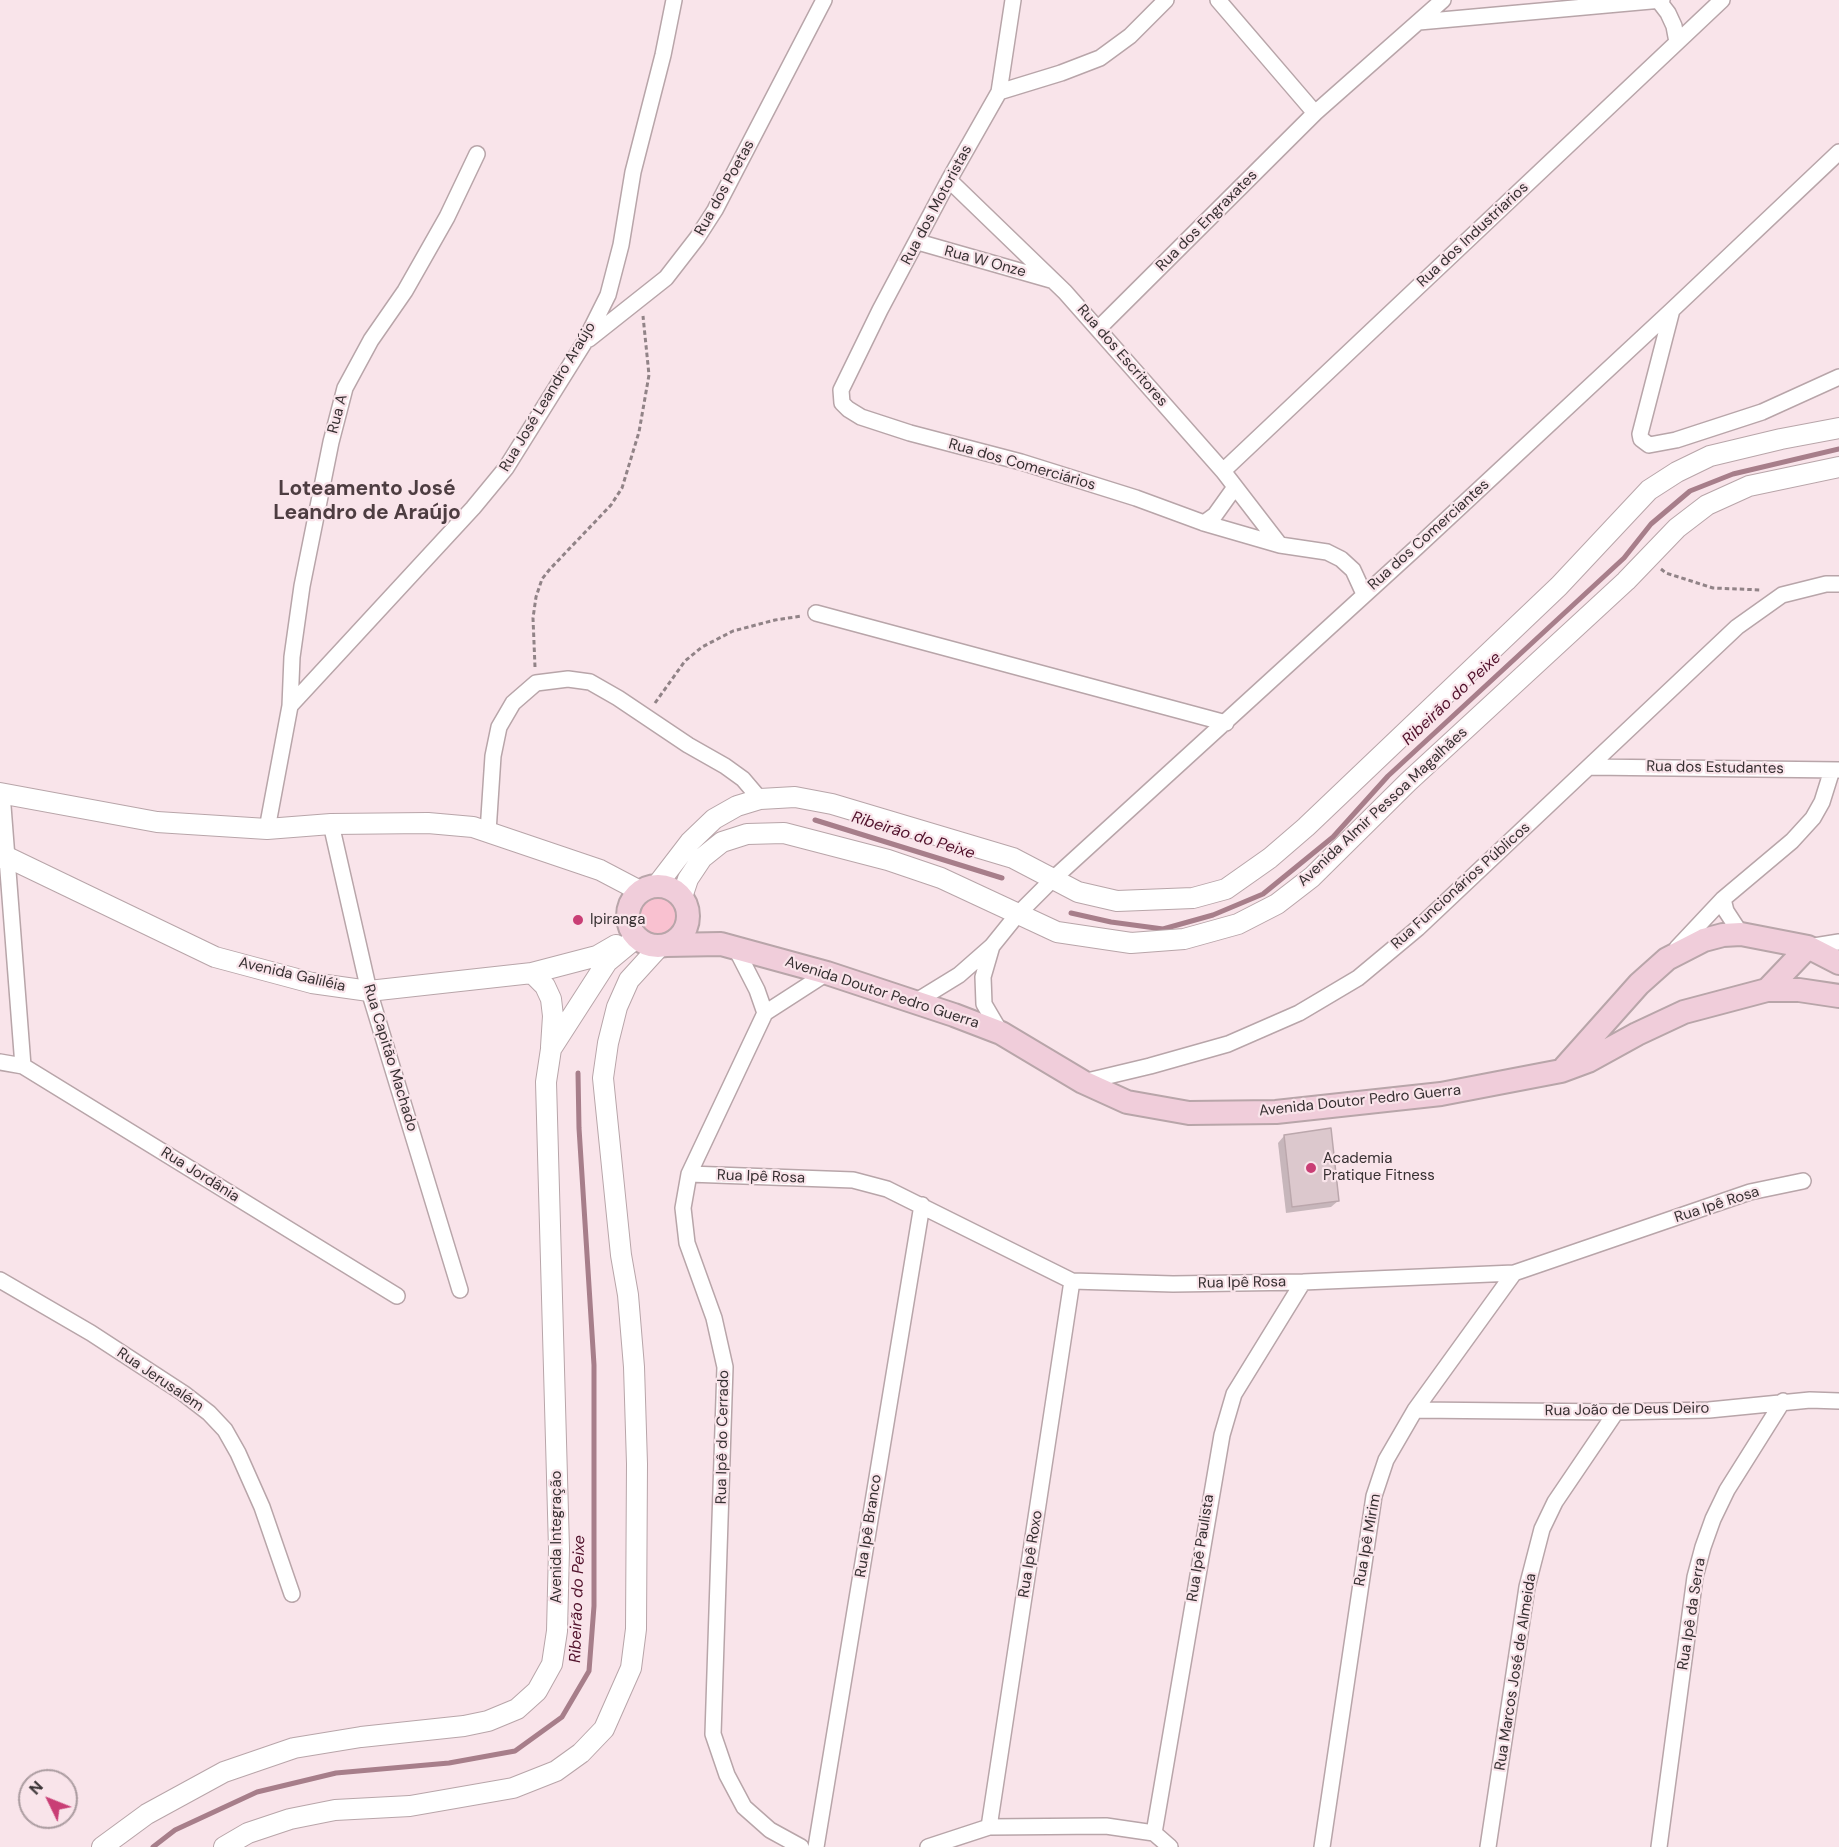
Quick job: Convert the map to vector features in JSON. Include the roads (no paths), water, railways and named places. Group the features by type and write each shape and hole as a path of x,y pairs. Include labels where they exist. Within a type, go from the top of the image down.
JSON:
{"main road":[{"path":"648,888 675,891 685,906 682,934 675,941 663,946 644,944 634,935 628,922 628,910 632,900 648,888"},
{"name":"Avenida Doutor Pedro Guerra","path":"685,906 728,946"},
{"path":"1561,1071 1623,1001 1667,959 1704,940 1723,935 1741,934 1808,947 1839,963"},
{"name":"Avenida Doutor Pedro Guerra","path":"663,946 728,946 827,973 1001,1033 1083,1082 1127,1102 1189,1113 1276,1113 1441,1094 1561,1071 1684,1012 1767,990 1799,990 1839,996"},
{"path":"1767,990 1808,947"},
{"path":"1623,1001 1625,1012 1637,1034"}],"street":[{"name":"Rua José Leandro Araújo","path":"291,706 473,508 506,468 584,343 608,295 621,244 633,172 663,56 674,0"},
{"name":"Rua dos Poetas","path":"584,343 671,272 715,210 824,0"},
{"name":"Rua dos Motoristas","path":"842,403 841,390 880,310 999,92 1013,0"},
{"path":"999,92 1100,58 1130,36 1166,0"},
{"path":"1218,0 1315,112"},
{"name":"Rua dos Engraxates","path":"1098,329 1315,112 1443,0"},
{"path":"1419,22 1660,0 1671,20 1677,42"},
{"name":"Rua dos Industriarios","path":"1223,471 1722,0"},
{"name":"Rua dos Comerciantes","path":"992,946 1017,915 1053,879 1226,723 1839,152"},
{"name":"Rua A","path":"291,706 292,657 302,586 331,442 345,388 371,340 405,291 431,245 477,154"},
{"name":"Rua dos Escritores","path":"949,180 1053,281 1098,329 1223,471 1280,545"},
{"name":"Rua W Onze","path":"918,242 1053,281"},
{"path":"1672,310 1640,434 1641,439 1650,445 1676,440 1762,412 1839,377"},
{"name":"Rua dos Comerciários","path":"842,403 861,417 910,434 1021,462 1137,498 1204,523 1280,545 1327,552 1341,559 1353,570 1364,594"},
{"path":"23,1066 3,857 1,793 157,822 267,829 331,824 428,823 473,827 648,888 714,819 737,806 760,799 795,797 832,804 1013,858 1078,892 1117,901 1193,898 1226,889 1270,858 1306,827 1559,586 1649,490 1677,472 1710,456 1781,438 1839,428"},
{"name":"Avenida Almir Pessoa Magalhães","path":"685,906 688,879 702,858 722,842 747,834 784,833 888,860 941,878 1057,932 1131,943 1184,939 1238,924 1277,904 1312,877 1408,782 1626,581 1677,528 1707,505 1749,486 1839,467"},
{"path":"1204,523 1215,515 1235,487"},
{"name":"Rua Funcionários Públicos","path":"1083,1082 1228,1044 1299,1012 1358,978 1418,928 1737,627 1782,595 1826,584 1839,584"},
{"path":"816,613 1226,723"},
{"path":"488,832 493,756 499,727 513,703 536,684 568,679 590,682 645,716 743,779 760,799"},
{"path":"267,829 291,706"},
{"name":"Rua dos Estudantes","path":"1590,767 1835,770"},
{"path":"1667,959 1723,899 1792,841 1812,818 1835,770"},
{"name":"Rua Capitão Machado","path":"331,824 369,991 460,1290"},
{"name":"Avenida Galiléia","path":"3,857 215,957 312,983 369,991 532,973 597,956 634,935"},
{"path":"1723,899 1730,918 1741,934"},
{"name":"Avenida Integração","path":"102,1847 147,1815 224,1772 294,1748 361,1737 464,1726 488,1720 517,1709 537,1691 552,1664 557,1631 559,1548 546,1082 551,1049 607,963 634,935"},
{"path":"1808,947 1839,942"},
{"path":"224,1847 248,1833 290,1819 335,1810 410,1806 513,1788 556,1771 581,1754 604,1729 631,1668 636,1629 637,1464 634,1367 628,1294 621,1256 603,1078 608,1043 617,1007 629,980 663,946"},
{"path":"728,946 756,990 765,1013 827,973"},
{"path":"915,1002 959,975 992,946"},
{"path":"992,946 982,977 984,1004 1001,1033"},
{"path":"532,973 545,986 551,999 553,1016 551,1049"},
{"name":"Rua Ipê do Cerrado","path":"765,1013 689,1174 683,1208 687,1243 714,1318 725,1366 713,1734 727,1775 744,1807 770,1830 801,1847"},
{"name":"Rua Jordânia","path":"0,1062 23,1066 397,1296"},
{"name":"Rua Ipê Rosa","path":"689,1174 853,1180 887,1189 922,1205 1072,1281 1173,1284 1303,1282 1514,1273 1750,1192 1803,1181"},
{"name":"Rua Ipê Branco","path":"816,1847 922,1205"},
{"name":"Rua Ipê Mirim","path":"1322,1847 1374,1496 1386,1461 1415,1410 1514,1273"},
{"name":"Rua Jerusalém","path":"0,1280 91,1333 183,1393 209,1413 225,1430 262,1507 291,1594"},
{"name":"Rua Ipê Roxo","path":"989,1827 1072,1281"},
{"name":"Rua Ipê Paulista","path":"1154,1833 1222,1435 1234,1394 1303,1282"},
{"name":"Rua João de Deus Deiro","path":"1415,1410 1616,1412 1709,1410 1783,1401 1839,1401"},
{"name":"Rua Ipê da Serra","path":"1659,1847 1695,1577 1703,1547 1727,1490 1783,1401"},
{"name":"Rua Marcos José de Almeida","path":"1488,1847 1527,1587 1542,1529 1555,1502 1616,1412"},
{"path":"928,1847 989,1827 1106,1826 1154,1833 1170,1847"}],"waterway":[{"name":"Ribeirão do Peixe","path":"1071,913 1111,922 1163,929 1213,915 1263,894 1333,837 1388,776 1624,558 1651,524 1690,491 1733,474 1839,449"},
{"name":"Ribeirão do Peixe","path":"815,820 1002,878"},
{"name":"Ribeirão do Peixe","path":"153,1847 175,1830 257,1792 336,1773 449,1763 515,1751 562,1717 589,1671 594,1606 594,1365 579,1128 578,1073"}],"place":[{"name":"Ipiranga","path":"578,920"},
{"name":"Academia Pratique Fitness","path":"1311,1168"}],"district":[{"name":"Loteamento José Leandro de Araújo","path":"367,501"}]}
